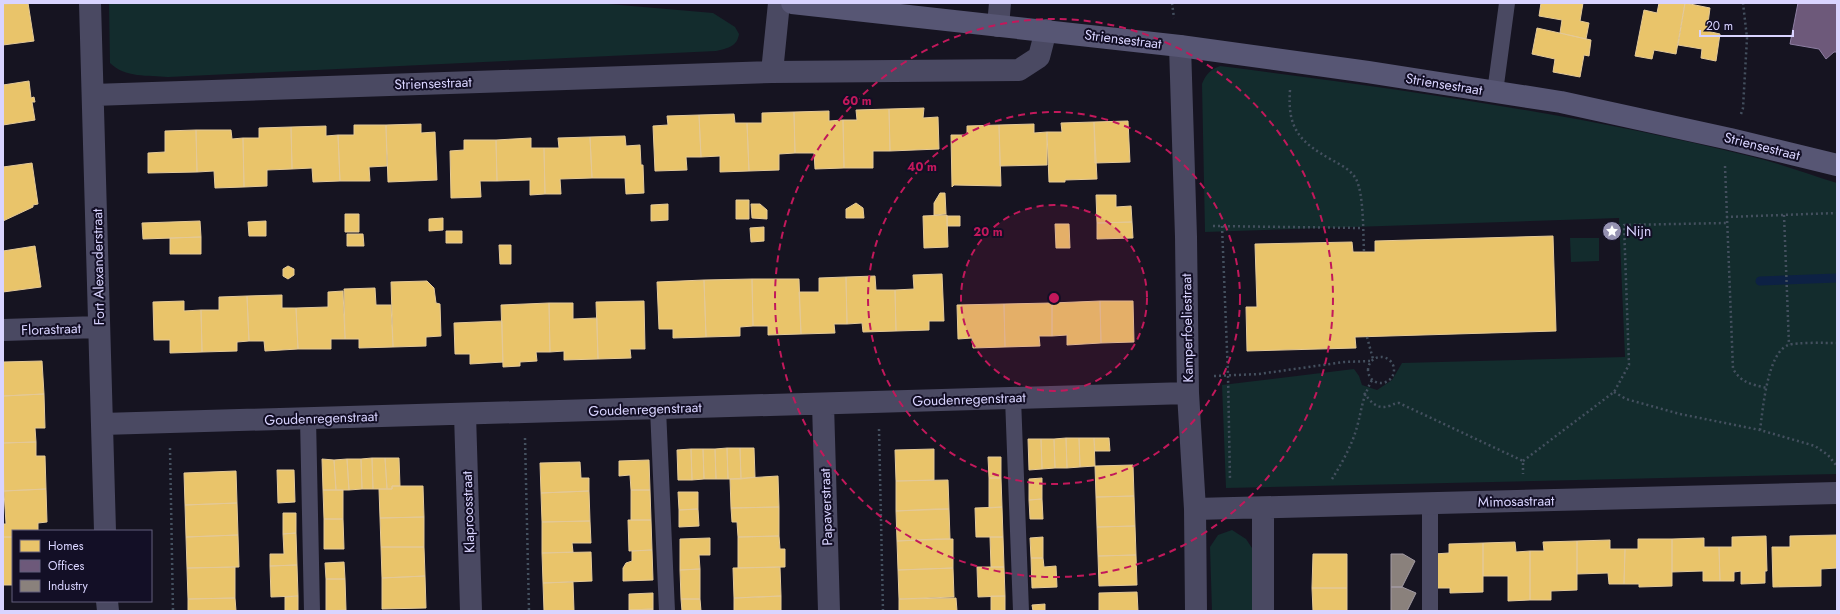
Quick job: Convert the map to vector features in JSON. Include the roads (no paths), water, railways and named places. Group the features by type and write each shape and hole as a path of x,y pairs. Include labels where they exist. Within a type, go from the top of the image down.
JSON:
{"street":[{"name":"Fort Alexanderstraat","path":"90,3 105,530"},
{"path":"772,72 779,3"},
{"name":"Striensestraat","path":"792,3 1180,46 1292,61 1562,102 1730,139 1837,165"},
{"path":"998,26 1000,3"},
{"name":"Striensestraat","path":"93,95 772,72 1019,70 1039,57 1046,30"},
{"name":"Kamperfoeliestraat","path":"1180,46 1188,386 1195,509 1196,611"},
{"name":"Florastraat","path":"3,330 99,327"},
{"name":"Goudenregenstraat","path":"102,424 1013,398 1188,386"},
{"name":"Papaverstraat","path":"823,404 830,611"},
{"name":"Klaproosstraat","path":"465,414 471,611"},
{"name":"Mimosastraat","path":"1195,509 1837,493"},
{"path":"1263,611 1264,508"}],"lane":[{"path":"1495,92 1507,3"},
{"path":"1013,398 1021,611"},
{"path":"658,408 667,611"},
{"path":"308,418 312,611"},
{"path":"1430,504 1430,611"}],"waterway":[{"path":"1760,281 1837,278"}],"place":[{"name":"Nijn","path":"1612,231"}]}
